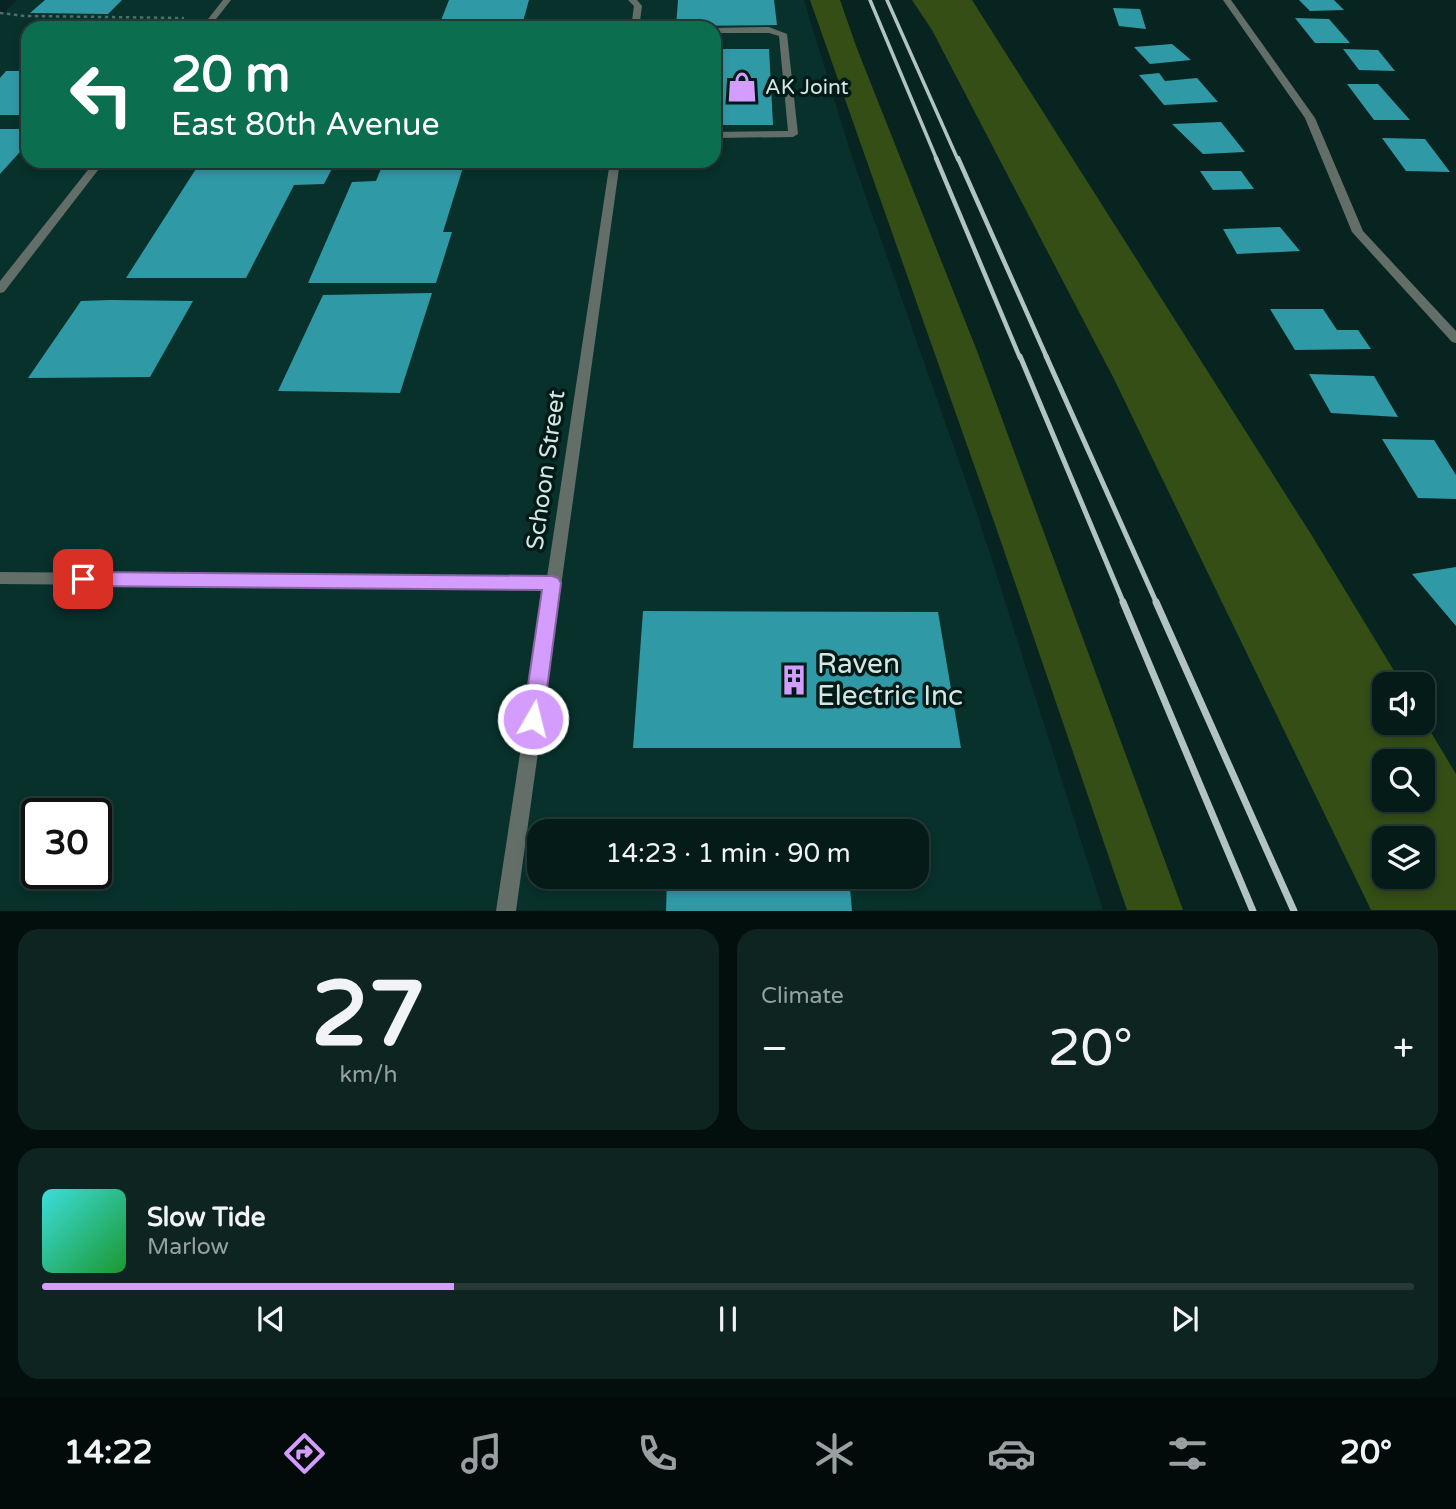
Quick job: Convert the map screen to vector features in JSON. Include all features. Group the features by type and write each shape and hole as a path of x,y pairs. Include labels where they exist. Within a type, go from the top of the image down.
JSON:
{"street":[{"path":"211,21 227,0"},
{"path":"632,0 638,6 636,21"},
{"path":"1227,0 1310,118 1358,232 1456,339"},
{"path":"721,30 769,30 783,34 793,134 721,135"},
{"path":"0,289 95,168"},
{"name":"Schoon Street","path":"506,911 614,168"},
{"path":"0,578 552,583"}],"path":[{"path":"0,13 24,16 213,18"}],"shaded area":[{"path":"17,0 804,0 852,157 977,513 1103,910 0,911 0,16"}],"green space":[{"path":"810,0 840,0 977,351 1183,910 1127,910 998,533"},
{"path":"912,0 972,0 1314,539 1395,672 1372,672 1372,735 1433,735 1456,774 1456,910 1371,910 1114,379 932,30"}],"building":[{"path":"45,0 122,0 108,14 30,13"},
{"path":"449,0 529,0 523,21 441,21"},
{"path":"678,0 774,0 777,25 721,26 721,21 676,21"},
{"path":"1299,0 1334,0 1344,10 1310,11"},
{"path":"1113,8 1140,9 1146,29 1119,26"},
{"path":"1295,18 1329,19 1350,43 1315,43"},
{"path":"1172,44 1191,60 1150,64 1134,47"},
{"name":"AK Joint","path":"721,49 769,49 773,125 721,125"},
{"path":"1343,49 1378,50 1395,71 1359,70"},
{"path":"6,71 21,71 21,115 0,115 0,78"},
{"path":"1159,73 1165,81 1197,78 1218,102 1164,105 1139,75"},
{"path":"1347,84 1378,84 1410,120 1374,120"},
{"path":"1221,122 1245,152 1203,154 1172,124"},
{"path":"0,129 21,129 21,151 0,174"},
{"path":"1382,138 1425,139 1450,172 1406,171"},
{"path":"197,168 332,168 324,184 294,185 246,278 126,278"},
{"path":"381,168 463,168 443,232 452,232 436,283 308,283 352,182 376,181"},
{"path":"1200,171 1241,171 1254,189 1213,190"},
{"path":"1280,227 1300,251 1237,254 1223,229"},
{"path":"432,293 400,393 278,391 323,295"},
{"path":"81,301 193,301 150,377 28,378"},
{"path":"1270,309 1323,309 1337,330 1358,330 1371,349 1295,350"},
{"path":"1309,374 1374,376 1398,417 1331,413"},
{"path":"1382,439 1434,440 1456,475 1456,499 1418,498"},
{"path":"1456,567 1456,626 1412,574"},
{"name":"Raven Electric Inc","path":"643,611 938,612 961,748 633,748"},
{"path":"667,889 850,889 852,911 666,911"}],"railway":[{"path":"870,0 937,160"},
{"path":"887,0 958,160"},
{"path":"936,158 1020,358"},
{"path":"958,158 1047,358"},
{"path":"1020,356 1124,604"},
{"path":"1046,356 1157,604"},
{"path":"1123,602 1253,911"},
{"path":"1156,602 1294,911"}],"place":[{"name":"AK Joint","path":"742,87"},
{"name":"Raven Electric Inc","path":"794,680"}],"route":[{"path":"83,579 552,583 533,719"}]}
